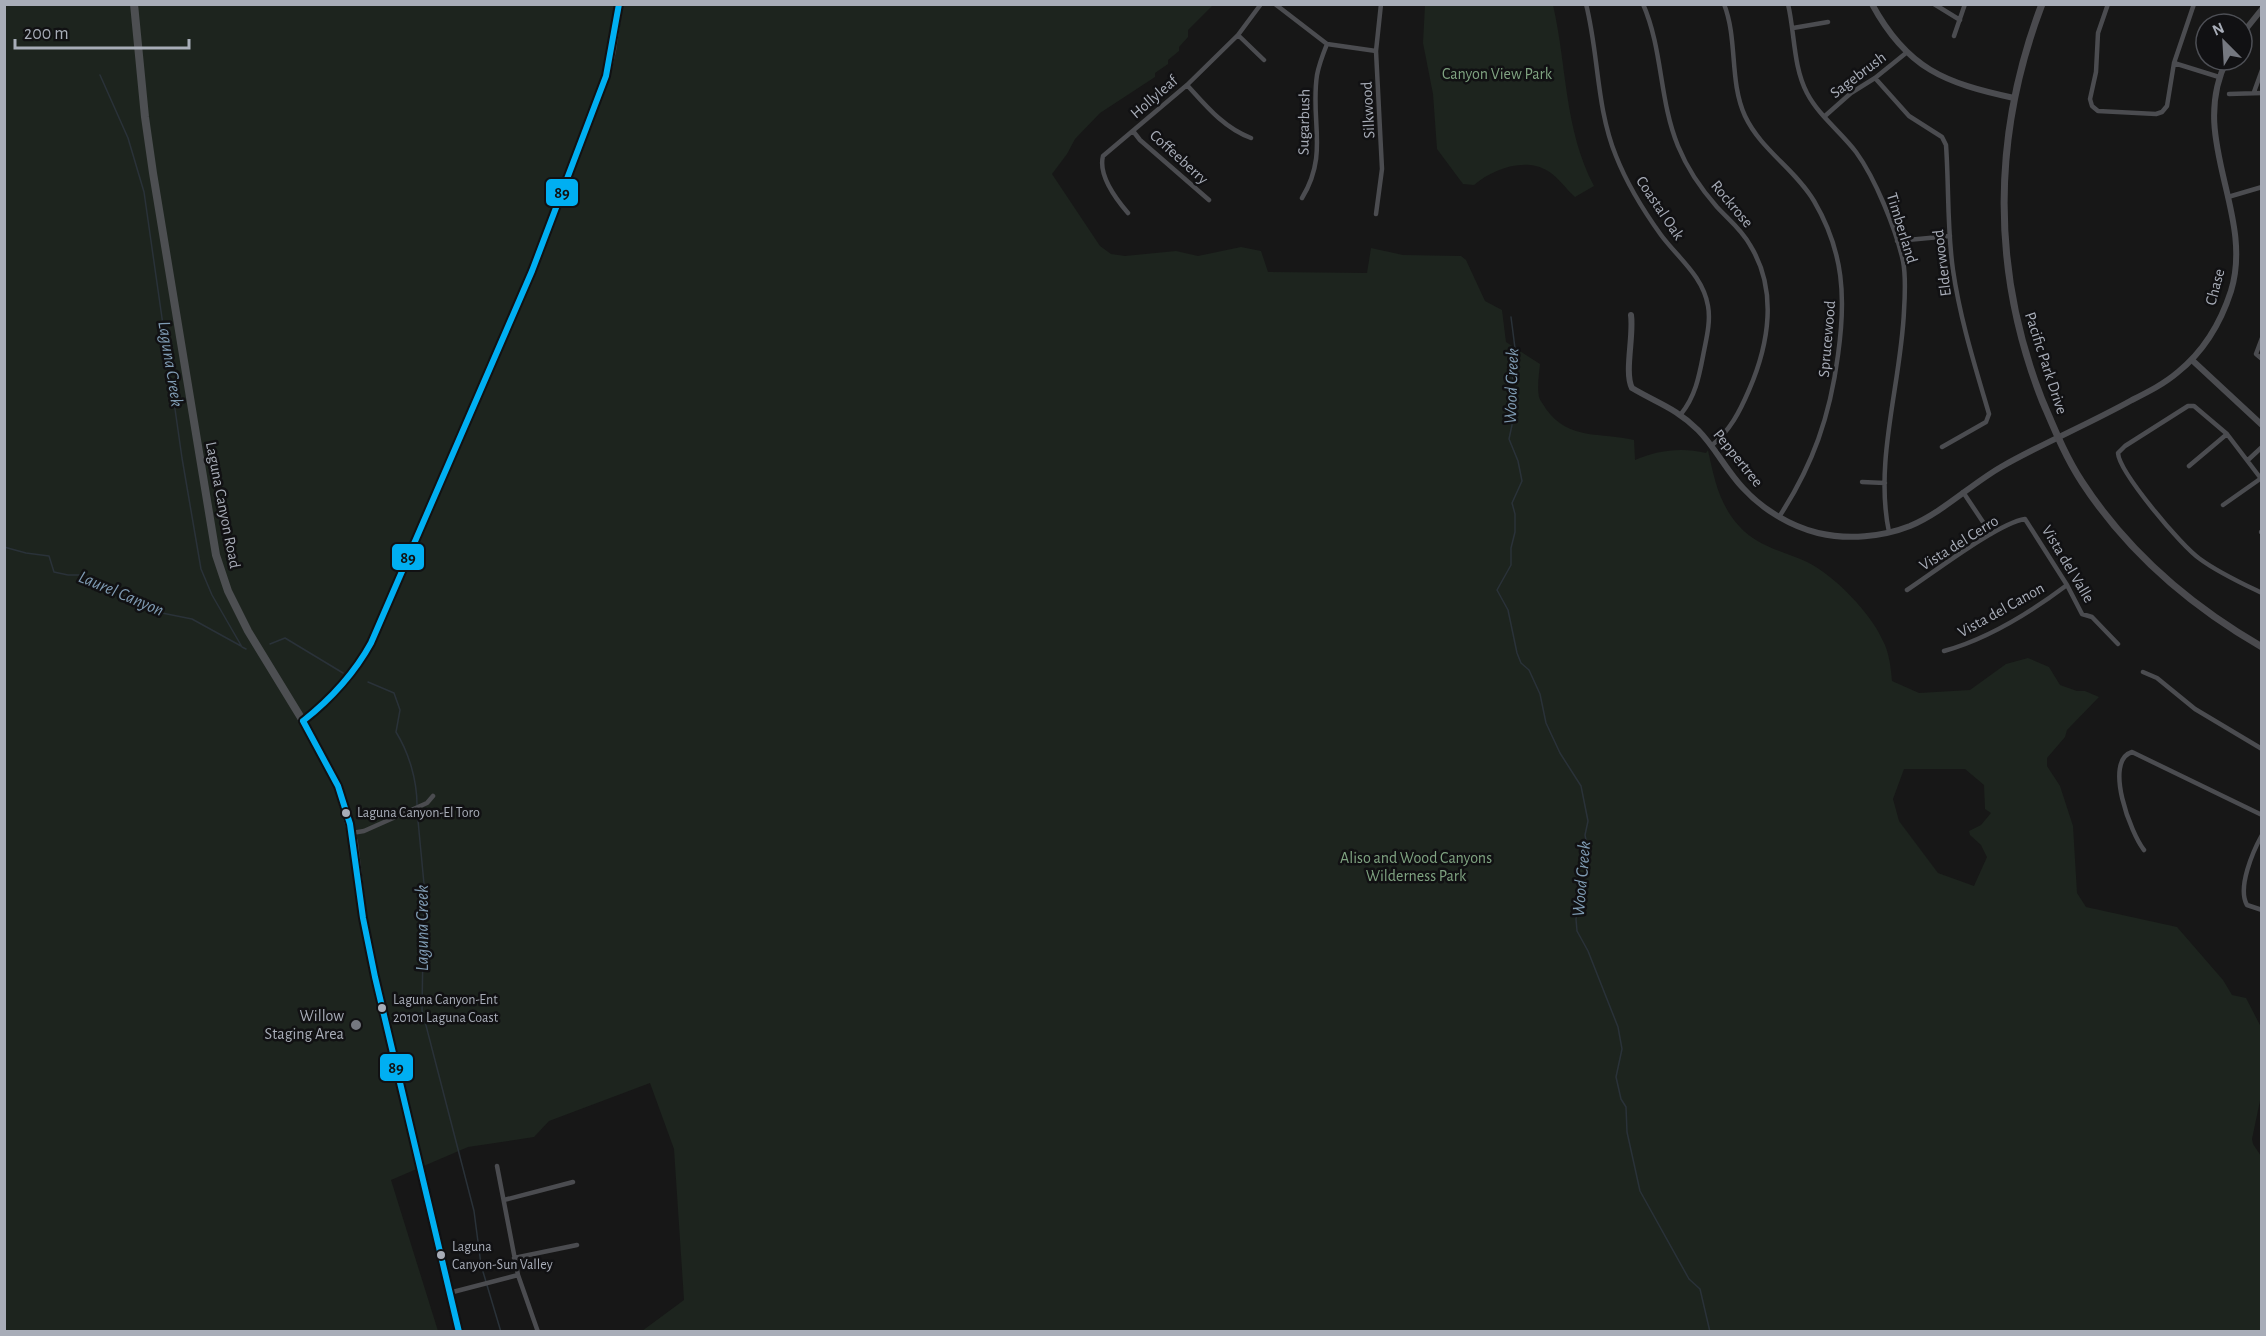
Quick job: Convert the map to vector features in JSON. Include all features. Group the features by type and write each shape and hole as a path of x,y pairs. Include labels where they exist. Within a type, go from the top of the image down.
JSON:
{"main road":[{"name":"Laguna Canyon Road","path":"134,4 153,173 216,555 228,591 248,632 303,721 338,786 352,833 363,918 375,977 459,1332"},
{"path":"303,721 336,694 357,668 383,616 549,228 606,75 619,4"},
{"name":"Pacific Park Drive","path":"2042,4 2026,50 2014,98 2007,146 2004,202 2009,282 2026,354 2058,439 2093,497 2149,563 2203,609 2262,646"}],"street":[{"name":"Hollyleaf","path":"1128,213 1115,198 1101,163 1106,152 1187,85 1238,35 1261,4"},
{"path":"1275,4 1327,44 1376,51"},
{"name":"Silkwood","path":"1376,213 1382,169 1376,51 1381,4"},
{"name":"Coastal Oak","path":"1586,4 1602,109 1615,154 1646,213 1695,274 1708,306 1709,322 1695,391 1681,414"},
{"name":"Rockrose","path":"1644,4 1656,41 1666,108 1679,147 1701,187 1742,232 1752,247 1766,293 1767,329 1761,361 1733,424 1711,446"},
{"name":"Sprucewood","path":"1724,4 1731,34 1737,92 1744,113 1757,135 1812,198 1822,216 1840,271 1844,298 1844,317 1827,420 1807,469 1779,517"},
{"name":"Timberland","path":"1788,4 1800,75 1814,105 1857,152 1871,175 1904,262 1905,300 1902,338 1885,462 1885,504 1889,532"},
{"path":"1872,4 1883,24 1906,53 1929,70 1947,80 2014,98"},
{"path":"1934,4 1960,21"},
{"path":"1954,36 1965,4"},
{"path":"2108,4 2098,33 2096,72 2090,99 2092,106 2098,111 2156,114 2162,112 2167,106 2174,63 2194,4"},
{"path":"1793,28 1828,22"},
{"path":"1238,35 1264,60"},
{"name":"Sugarbush","path":"1302,198 1315,171 1317,77 1327,44"},
{"name":"Sagebrush","path":"1825,116 1851,93 1875,78 1906,53"},
{"path":"2174,63 2219,77"},
{"path":"2254,93 2262,70"},
{"name":"Chase","path":"2058,439 2164,383 2192,360 2213,332 2232,289 2236,243 2234,219 2219,167 2214,128 2221,72"},
{"name":"Elderwood","path":"1875,78 1909,116 1942,137 1946,145 1950,236 1962,323 1989,414 1986,422 1942,447"},
{"path":"1187,85 1214,114 1238,133 1251,138"},
{"path":"2229,94 2262,93"},
{"name":"Coffeeberry","path":"1133,131 1140,140 1209,200"},
{"path":"2228,197 2262,187"},
{"path":"1897,241 1950,236"},
{"name":"Peppertree","path":"1631,315 1633,329 1628,380 1632,388 1681,414 1711,446 1742,487 1756,501 1779,517 1818,533 1856,537 1889,532 1924,519 2002,466 2058,439"},
{"path":"2262,338 2256,354 2262,360"},
{"path":"2192,360 2262,425"},
{"path":"2223,505 2261,479 2227,434 2192,405 2121,449 2118,457 2137,487 2185,548 2213,568 2262,593"},
{"path":"2189,466 2227,434"},
{"path":"2248,460 2262,447"},
{"path":"1862,482 1885,483"},
{"path":"1963,492 1991,534"},
{"name":"Vista del Cerro","path":"1907,590 1991,534 2018,520 2025,519"},
{"name":"Vista del Valle","path":"2025,519 2067,585 2082,614 2091,617 2118,644"},
{"name":"Vista del Canon","path":"1944,651 1965,645 2023,615 2067,585"},
{"path":"2143,672 2157,678 2195,709 2262,749"},
{"path":"2144,850 2138,842 2121,794 2121,765 2123,758 2132,752 2262,815"},
{"path":"352,833 364,831 427,804 434,796"},
{"path":"2262,835 2249,865 2243,899 2247,905 2262,910"},
{"path":"497,1166 518,1275 538,1332"},
{"path":"504,1200 573,1182"},
{"path":"514,1258 577,1245"},
{"path":"449,1293 518,1275"}],"green space":[{"name":"Aliso and Wood Canyons Wilderness Park","path":"5,5 1213,5 1188,30 1188,37 1179,47 1179,51 1168,60 1168,64 1155,73 1155,77 1100,113 1075,139 1052,174 1100,246 1111,254 1125,256 1176,251 1198,256 1241,247 1261,251 1268,272 1367,273 1371,248 1403,255 1461,256 1466,260 1485,301 1502,310 1506,342 1540,364 1539,397 1555,419 1575,431 1586,434 1634,440 1635,460 1670,451 1688,450 1706,453 1708,450 1718,490 1732,518 1754,539 1818,568 1851,596 1870,619 1883,641 1888,655 1892,681 1919,693 1970,690 2006,664 2028,658 2049,667 2060,685 2099,697 2067,730 2065,737 2047,758 2047,766 2060,786 2073,826 2077,893 2086,907 2177,927 2223,980 2232,995 2246,998 2261,1027 2261,1096 2252,1139 2261,1156 2261,1331 642,1331 684,1300 674,1149 650,1083 549,1121 534,1137 468,1147 391,1180 438,1331 5,1332","holes":["1904,769 1965,769 1984,785 1985,809 1991,813 1981,825 1969,831 1970,835 1981,845 1987,857 1974,886 1938,873 1899,821 1893,799"]},
{"name":"Canyon View Park","path":"1425,5 1553,5 1572,120 1584,164 1594,186 1575,197 1548,171 1529,165 1500,170 1474,185 1463,184 1437,149 1433,94 1423,43"}],"waterway":[{"name":"Laguna Creek","path":"100,75 128,138 144,192 182,458 201,569 212,595 242,647 246,649"},
{"name":"Wood Creek","path":"1511,317 1516,356 1510,397 1512,425 1509,439 1518,461 1522,481 1512,503 1515,514 1515,532 1511,548 1511,565 1497,590 1508,610 1521,663 1529,670 1540,694 1546,723 1560,753 1581,786 1588,821 1585,835 1588,850 1576,919 1577,931 1588,951 1618,1027 1622,1049 1616,1077 1621,1099 1626,1107 1627,1132 1640,1191 1689,1279 1700,1289 1710,1332"},
{"name":"Laurel Canyon","path":"4,547 49,556 54,572 81,575 157,612 192,619 241,646"},
{"name":"Laguna Creek","path":"270,644 285,638 343,673"},
{"name":"Laguna Creek","path":"368,682 394,693 400,710 396,732 411,767 416,786 417,805"},
{"name":"Laguna Creek","path":"417,810 424,884 422,1010 474,1211 481,1265 501,1332"}],"transit line":[{"name":"89","path":"303,721 341,685 371,643 532,271 606,76 619,4"},
{"name":"89","path":"303,721 338,786 350,824 363,918 375,977 459,1332"}],"place":[{"name":"Laguna Canyon-El Toro","path":"346,813"},
{"name":"Laguna Canyon-Ent 20101 Laguna Coast","path":"382,1008"},
{"name":"Willow Staging Area","path":"356,1025"},
{"name":"Laguna Canyon-Sun Valley","path":"441,1255"}]}
